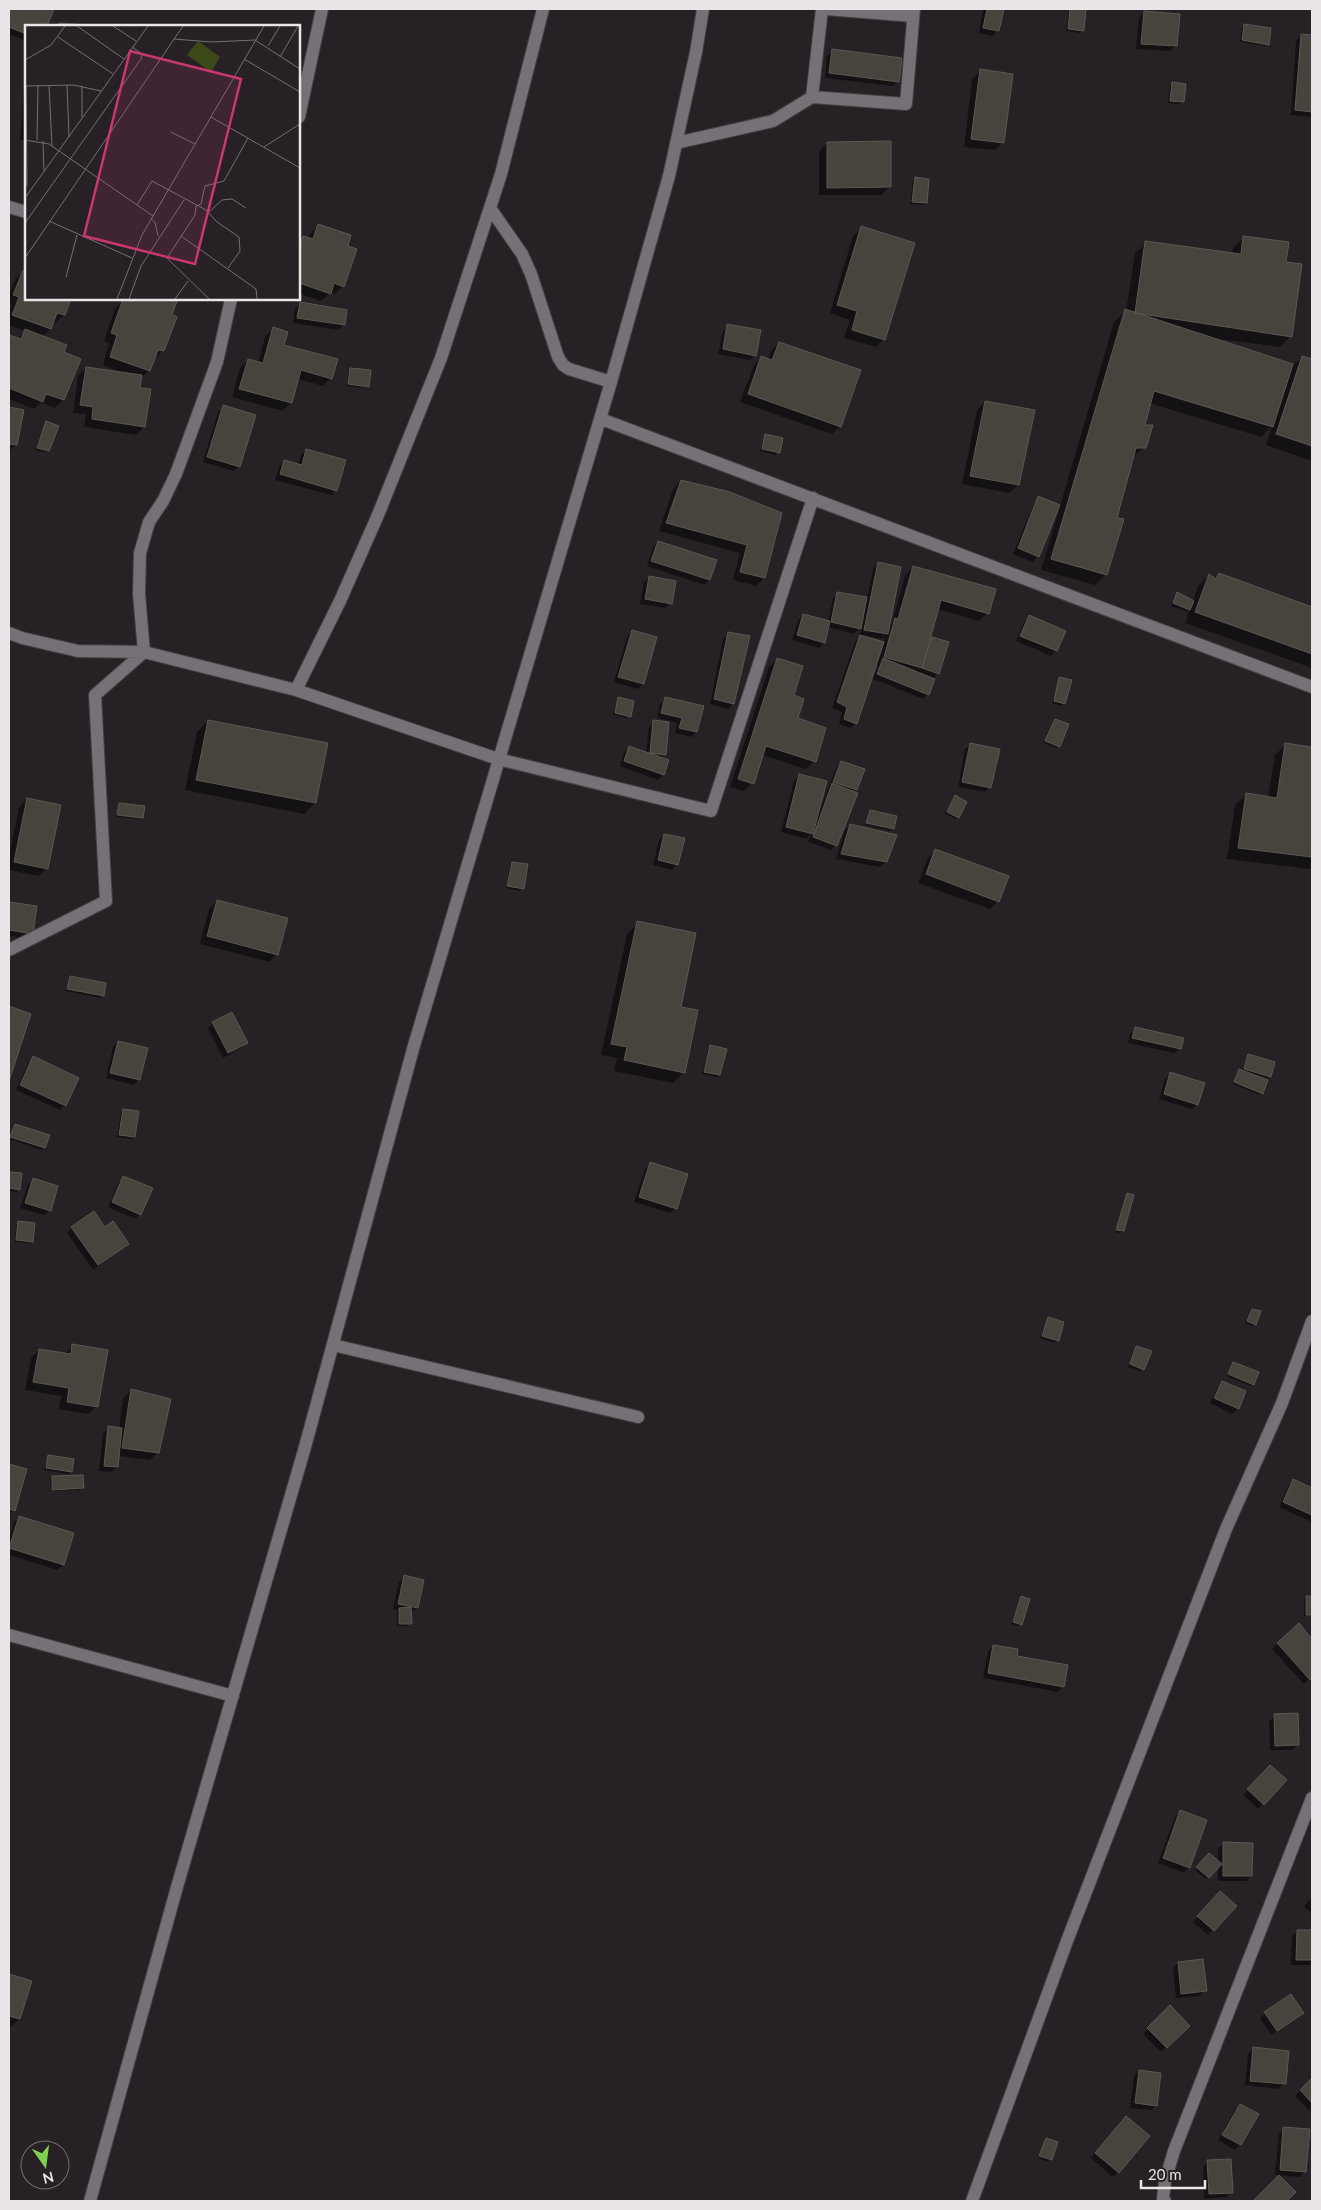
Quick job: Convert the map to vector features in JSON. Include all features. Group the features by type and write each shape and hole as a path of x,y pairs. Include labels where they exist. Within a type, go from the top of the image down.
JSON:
{"street":[{"path":"300,112 322,9"},
{"path":"296,690 340,601 389,488 441,358 501,174 543,9"},
{"path":"90,2201 177,1887 333,1345 413,1049 612,382 669,176 696,52 703,9"},
{"path":"812,97 822,9"},
{"path":"676,143 773,121 812,97 906,104 914,12 826,9"},
{"path":"9,207 25,212"},
{"path":"490,208 522,254 532,274 558,358 563,365 612,382"},
{"path":"144,652 139,594 140,553 149,522 176,474 217,362 231,300"},
{"path":"601,419 1312,687"},
{"path":"9,633 22,638 78,651 144,652 296,690 498,759 711,811 813,498"},
{"path":"9,950 106,901 95,695 144,652"},
{"path":"972,2201 1067,1941 1226,1529 1282,1403 1312,1321"},
{"path":"333,1345 638,1417"},
{"path":"9,1635 233,1696"},
{"path":"1165,2201 1165,2181 1174,2151 1312,1798"}],"building":[{"path":"9,9 54,9 47,25 25,25 25,34 9,27"},
{"path":"987,9 1004,9 999,31 983,28"},
{"path":"1070,9 1086,9 1084,31 1068,29"},
{"path":"1144,11 1180,14 1177,46 1141,44"},
{"path":"59,23 88,25 58,25"},
{"path":"1244,24 1271,28 1269,45 1242,40"},
{"path":"1301,34 1312,35 1312,112 1295,110"},
{"path":"832,49 902,58 899,82 829,73"},
{"path":"980,69 1013,74 1004,143 971,139"},
{"path":"1172,82 1186,84 1184,102 1170,101"},
{"path":"891,141 891,187 827,188 827,142"},
{"path":"915,177 929,179 927,203 912,202"},
{"path":"318,224 351,235 348,246 357,249 344,287 334,283 331,294 300,283 300,246 303,236 313,239"},
{"path":"861,226 915,243 885,340 852,330 857,311 837,305"},
{"path":"1243,236 1289,242 1286,262 1302,264 1292,337 1135,313 1145,241 1241,254"},
{"path":"23,270 25,271 25,300 71,300 65,315 57,313 51,329 12,315 19,297 13,295"},
{"path":"123,300 133,302 134,300 178,300 172,314 177,317 164,351 158,350 150,371 110,357 117,335 111,333"},
{"path":"300,302 347,310 345,325 297,318"},
{"path":"1125,309 1293,364 1273,427 1154,391 1145,425 1153,425 1146,448 1136,448 1117,518 1124,519 1107,575 1051,559"},
{"path":"727,324 761,330 756,356 723,349"},
{"path":"273,327 288,332 284,345 338,359 332,379 301,370 292,403 239,389 248,359 263,363"},
{"path":"25,329 67,345 64,352 81,359 64,400 46,394 43,402 9,388 11,379 9,378 9,335 21,339"},
{"path":"779,342 861,370 841,427 748,394 761,356 772,360"},
{"path":"1302,356 1312,359 1312,446 1276,434"},
{"path":"86,367 142,375 140,388 151,389 145,427 92,419 93,407 80,405"},
{"path":"350,368 371,370 369,387 348,384"},
{"path":"985,401 1035,410 1019,485 970,476"},
{"path":"223,405 256,415 240,467 207,457"},
{"path":"9,407 24,410 17,445 9,444"},
{"path":"46,421 59,426 49,451 37,448"},
{"path":"765,434 783,438 780,453 762,449"},
{"path":"306,449 346,460 337,491 280,474 284,460 302,465"},
{"path":"681,480 730,492 782,513 765,578 740,572 747,545 666,523"},
{"path":"1038,496 1060,505 1039,557 1018,548"},
{"path":"658,541 717,560 710,580 651,561"},
{"path":"878,562 901,567 888,634 864,630"},
{"path":"913,566 996,589 989,614 941,600 922,668 884,657 895,618 898,619"},
{"path":"1219,573 1312,607 1312,654 1195,612 1209,574 1216,579"},
{"path":"649,576 676,581 672,604 645,599"},
{"path":"837,592 867,597 861,629 831,622"},
{"path":"1177,592 1194,601 1190,610 1173,603"},
{"path":"803,614 830,621 825,643 797,635"},
{"path":"1029,615 1066,631 1057,651 1020,636"},
{"path":"632,630 657,637 644,684 618,677"},
{"path":"728,632 750,636 734,704 714,699"},
{"path":"860,635 884,642 857,724 844,719 847,707 837,702"},
{"path":"932,637 949,642 939,674 922,668"},
{"path":"777,658 803,666 794,695 804,699 798,718 826,728 816,762 766,746 754,784 738,779"},
{"path":"883,658 935,679 929,695 877,674"},
{"path":"1059,677 1072,680 1065,704 1054,701"},
{"path":"618,697 634,701 631,717 615,713"},
{"path":"665,697 704,706 697,732 679,728 682,718 661,713"},
{"path":"1055,719 1069,724 1060,747 1045,741"},
{"path":"208,720 328,743 316,803 196,780"},
{"path":"653,720 669,722 666,755 650,753"},
{"path":"970,743 1000,749 991,788 962,782"},
{"path":"1285,743 1312,747 1312,857 1238,848 1246,793 1277,798"},
{"path":"629,746 669,760 664,775 624,761"},
{"path":"841,761 865,769 857,790 833,782"},
{"path":"799,774 827,781 813,834 786,827"},
{"path":"832,783 858,793 837,846 813,837"},
{"path":"955,795 967,802 959,818 947,812"},
{"path":"27,798 61,805 48,869 14,862"},
{"path":"119,803 145,806 143,818 117,815"},
{"path":"870,810 897,816 894,829 866,823"},
{"path":"850,824 897,835 887,862 841,854"},
{"path":"664,834 685,838 678,865 658,860"},
{"path":"935,849 1009,876 999,902 926,874"},
{"path":"512,862 528,864 524,889 507,886"},
{"path":"217,900 288,918 278,955 207,936"},
{"path":"9,902 37,906 33,934 9,930"},
{"path":"637,921 696,933 681,1007 698,1010 685,1073 624,1060 627,1047 611,1044"},
{"path":"70,976 106,983 104,996 67,989"},
{"path":"9,1006 31,1014 9,1081"},
{"path":"232,1012 248,1043 228,1053 212,1022"},
{"path":"1135,1027 1184,1038 1181,1049 1132,1038"},
{"path":"118,1041 148,1048 140,1080 110,1073"},
{"path":"710,1045 727,1049 720,1075 704,1072"},
{"path":"1248,1054 1275,1062 1271,1077 1244,1069"},
{"path":"33,1056 79,1078 66,1106 20,1085"},
{"path":"1239,1069 1268,1080 1263,1094 1234,1082"},
{"path":"1170,1072 1205,1083 1198,1105 1164,1094"},
{"path":"123,1109 139,1111 135,1137 119,1135"},
{"path":"15,1124 50,1135 45,1148 10,1137"},
{"path":"650,1162 688,1174 677,1209 639,1197"},
{"path":"9,1172 22,1173 20,1190 9,1188"},
{"path":"123,1176 153,1188 141,1215 112,1202"},
{"path":"33,1178 58,1186 51,1211 25,1203"},
{"path":"1127,1193 1134,1195 1124,1231 1116,1230"},
{"path":"94,1211 105,1227 113,1221 129,1244 98,1265 71,1227"},
{"path":"18,1221 35,1223 33,1242 16,1240"},
{"path":"1252,1309 1261,1311 1256,1325 1247,1321"},
{"path":"1048,1317 1064,1322 1059,1341 1042,1336"},
{"path":"72,1344 108,1350 98,1407 67,1402 69,1388 33,1382 39,1349 71,1354"},
{"path":"1136,1346 1152,1351 1144,1370 1130,1364"},
{"path":"1233,1362 1259,1372 1254,1385 1228,1374"},
{"path":"1222,1381 1246,1391 1239,1409 1214,1398"},
{"path":"131,1389 171,1399 159,1453 122,1448"},
{"path":"108,1426 122,1428 118,1467 104,1466"},
{"path":"48,1455 74,1459 72,1472 46,1468"},
{"path":"9,1464 27,1469 15,1511 9,1509"},
{"path":"83,1475 84,1488 52,1490 52,1476"},
{"path":"1293,1479 1312,1488 1312,1515 1283,1502"},
{"path":"19,1516 74,1533 64,1565 9,1548"},
{"path":"404,1575 424,1580 418,1608 398,1604"},
{"path":"1021,1596 1030,1599 1022,1625 1013,1622"},
{"path":"1306,1596 1312,1596 1312,1615 1306,1615"},
{"path":"411,1607 412,1624 399,1624 399,1608"},
{"path":"1299,1623 1312,1639 1312,1677 1310,1680 1277,1643"},
{"path":"993,1645 1018,1649 1017,1656 1068,1665 1064,1687 988,1673"},
{"path":"1298,1713 1299,1745 1275,1746 1274,1714"},
{"path":"1270,1765 1287,1780 1264,1805 1247,1789"},
{"path":"1180,1810 1207,1820 1190,1868 1163,1858"},
{"path":"1223,1842 1253,1843 1252,1876 1223,1876"},
{"path":"1209,1853 1222,1864 1209,1878 1196,1867"},
{"path":"1220,1891 1237,1906 1214,1931 1197,1916"},
{"path":"1297,1930 1312,1930 1312,1960 1296,1960"},
{"path":"1203,1959 1207,1991 1181,1994 1178,1962"},
{"path":"9,1974 32,1981 20,2019 9,2016"},
{"path":"1291,1994 1304,2013 1277,2031 1264,2012"},
{"path":"1170,2005 1190,2026 1167,2048 1147,2028"},
{"path":"1253,2047 1289,2051 1286,2084 1250,2081"},
{"path":"1139,2070 1161,2073 1157,2106 1135,2103"},
{"path":"1312,2078 1312,2103 1300,2090"},
{"path":"1240,2104 1259,2114 1241,2145 1222,2135"},
{"path":"1126,2116 1150,2136 1119,2173 1095,2153"},
{"path":"1283,2127 1310,2129 1306,2172 1280,2170"},
{"path":"1046,2138 1058,2142 1052,2160 1039,2156"},
{"path":"1231,2159 1233,2193 1209,2194 1207,2160"},
{"path":"1279,2175 1296,2192 1287,2201 1253,2201"}]}
